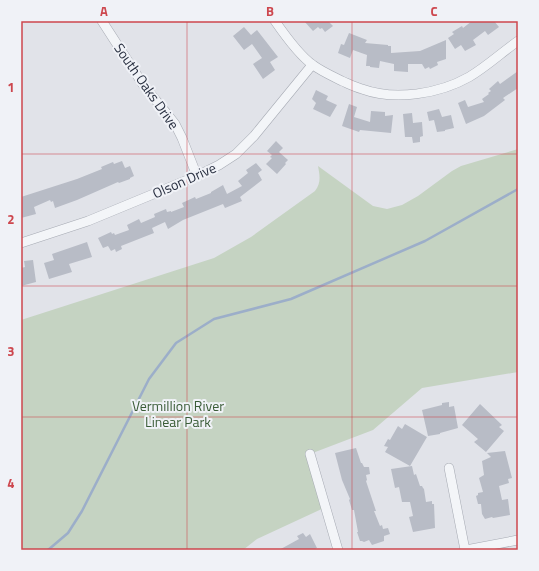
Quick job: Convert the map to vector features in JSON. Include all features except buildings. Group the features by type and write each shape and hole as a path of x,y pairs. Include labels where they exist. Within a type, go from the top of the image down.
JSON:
{"street":[{"name":"South Oaks Drive","path":"102,21 144,86 175,124 197,176"},
{"path":"275,21 288,38 312,64 333,77 363,90 385,94 404,95 428,92 449,87 469,77 518,41"},
{"name":"Olson Drive","path":"21,242 88,221 219,166 236,154 254,136 312,64"},
{"path":"310,454 338,550"},
{"path":"449,468 465,550 518,540"}],"green space":[{"name":"Vermillion River Linear Park","path":"518,149 518,372 422,388 373,430 310,454 326,507 257,539 243,550 21,550 21,320 214,258 251,237 315,191 320,179 318,166 373,206 387,209 402,205 418,196 461,166"}],"waterway":[{"path":"48,550 68,533 82,511 149,379 176,343 214,319 291,299 425,241 518,189"}]}
